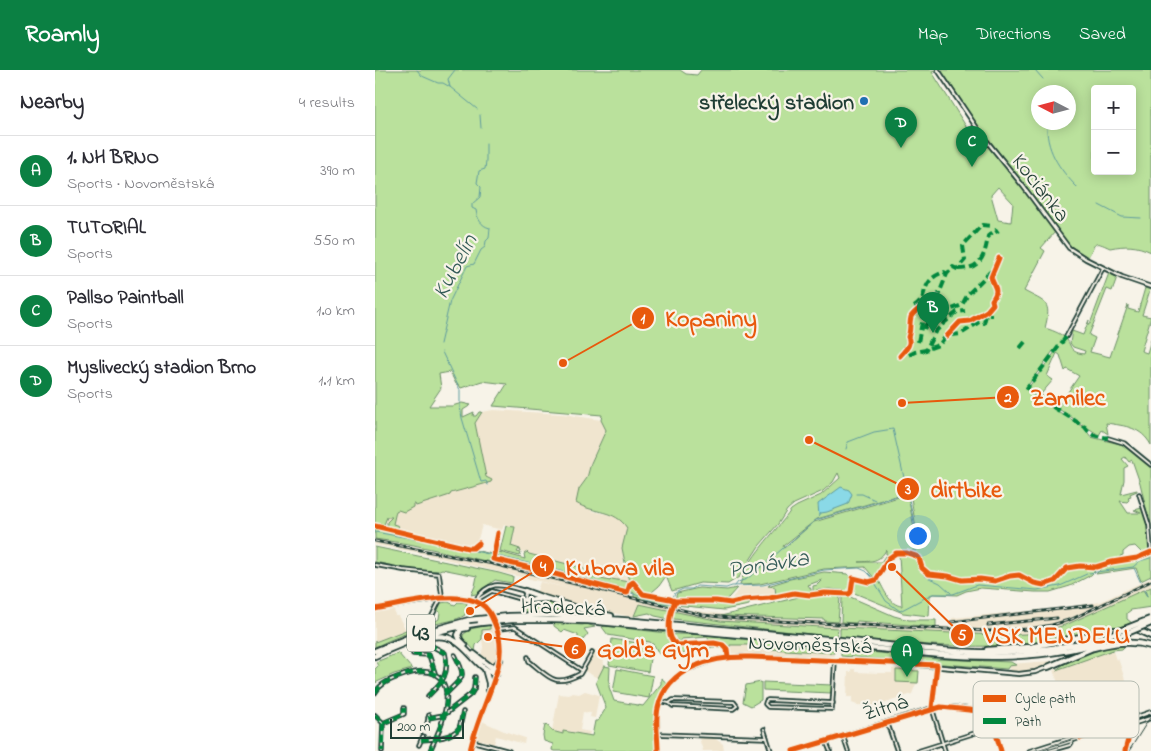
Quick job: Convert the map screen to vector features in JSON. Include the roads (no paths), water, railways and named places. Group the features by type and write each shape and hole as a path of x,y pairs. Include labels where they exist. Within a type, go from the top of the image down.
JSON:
{"highway":[{"path":"525,590 590,612 635,621"},
{"path":"524,600 544,598"},
{"name":"Hradecká","path":"376,654 415,635 515,615 635,621 664,626"},
{"name":"Hradecká","path":"376,654 418,638 470,624 552,617 664,626"},
{"name":"43","path":"664,626 956,652 1002,653 1031,652 1066,647 1104,637 1151,620"},
{"name":"43","path":"838,642 980,657 1025,657 1064,652 1120,636 1151,620"},
{"path":"470,624 460,631 460,640 496,674"},
{"path":"956,652 1004,650 1115,630"},
{"path":"1140,632 1151,636"},
{"path":"418,638 437,636 451,638 459,643 491,673 496,674"},
{"path":"1049,668 1120,636"},
{"path":"1064,652 1076,652 1124,642 1151,646"},
{"path":"491,668 500,660"},
{"path":"485,668 489,680 489,692"}],"street":[{"name":"Kociánka","path":"939,70 981,134 1069,248 1103,268 1129,280 1151,287"},
{"path":"1066,337 1103,268"},
{"path":"1108,438 1124,443 1151,465"},
{"path":"1139,494 1149,525 1151,550"},
{"path":"375,526 456,546 473,548"},
{"path":"375,565 439,574 442,596 430,620"},
{"path":"495,584 525,590 524,600 492,591 475,601 486,589 495,584"},
{"path":"375,609 440,598 461,597 475,601 487,609 498,629 501,642 500,660 470,751"},
{"path":"498,629 515,627 581,670"},
{"path":"428,696 443,681 447,668 443,651 432,646"},
{"path":"528,657 529,660 556,681 577,675 592,653"},
{"path":"413,654 429,655 435,673 443,681 446,694 444,715 430,751"},
{"path":"446,694 461,679 463,674 455,655"},
{"name":"Novoměstská","path":"658,751 657,713 660,701 667,687 678,675 693,666 710,660 743,656 835,660 937,665 1019,674 1049,668"},
{"path":"833,703 765,701 768,707 832,709 833,703 835,660"},
{"path":"937,665 932,708 945,751"},
{"path":"375,693 388,681 411,673 424,671 435,673"},
{"path":"428,718 444,715 473,692 475,677"},
{"path":"660,701 673,706 733,709 737,706 734,702 673,700 669,703"},
{"name":"Žitná","path":"793,751 932,708 951,707 973,711"},
{"path":"383,723 403,714 404,708"},
{"path":"421,740 436,739 457,730 463,712"},
{"path":"1139,716 1151,712"},
{"path":"375,715 383,723 382,751"},
{"path":"427,724 429,715"},
{"path":"1139,722 1151,718"},
{"path":"887,722 897,751"},
{"path":"764,729 771,751"},
{"path":"658,734 767,738"},
{"path":"918,751 973,734"},
{"path":"419,745 423,736"},
{"path":"843,736 848,751"},
{"path":"997,738 1001,751"},
{"path":"1029,751 1070,738"},
{"path":"1039,751 1081,738"},
{"path":"1125,751 1128,738"},
{"path":"1049,751 1070,745 1072,740"},
{"path":"472,741 509,751"},
{"path":"826,741 830,751"}],"water":[{"path":"841,487 849,490 852,494 848,504 821,513 819,516 818,504"}],"waterway":[{"name":"Kubelín","path":"417,70 422,76 450,87 477,109"},
{"path":"450,87 448,79 455,70"},
{"path":"1035,70 1043,79"},
{"name":"Kubelín","path":"480,115 481,128"},
{"path":"1047,130 1048,141 1059,166 1077,187"},
{"name":"Kubelín","path":"440,344 450,301 467,266 474,264 489,238 490,228 482,224 478,219 476,210 472,208 472,204 480,197 481,187 477,183 479,171 485,169 486,143"},
{"path":"1099,205 1122,217 1141,218"},
{"name":"Kubelín","path":"442,352 460,390 462,418 481,482 486,481 488,485"},
{"path":"846,449 848,442 874,432 893,429 917,535 916,551 918,562 925,576 940,583 951,593"},
{"path":"856,494 862,494 875,500"},
{"path":"735,586 738,582 747,579 816,520 901,495 909,498"},
{"name":"Ponávka","path":"375,532 524,562 584,577 649,600 664,603 670,603 675,593 697,586 726,588 732,586 763,585 824,570 859,568 871,576 886,601 900,611 932,594 953,594 977,585 1037,590 1060,586 1089,573 1133,567 1140,561 1150,558"},
{"path":"1134,568 1141,583"},
{"path":"1144,590 1147,596"}],"tram line":[{"path":"1139,735 1151,716"},
{"path":"1037,751 1077,738"},
{"path":"1129,751 1137,738"}],"railway":[{"path":"375,541 493,564 703,615 738,619 838,624"},
{"path":"840,624 989,631 1029,629 1072,619 1151,581"},
{"path":"951,622 1093,605"},
{"path":"988,625 1057,618"}],"place":[{"name":"střelecký stadion","path":"864,101"},
{"name":"Myslivecký stadion Brno","path":"901,148"},
{"name":"Pallso Paintball","path":"972,167"},
{"name":"TUTORIAL","path":"933,333"},
{"name":"Kopaniny","path":"563,363"},
{"name":"Zamilec","path":"902,403"},
{"name":"dirtbike","path":"809,440"},
{"name":"VSK MENDELU","path":"892,567"},
{"name":"Kubova vila","path":"470,611"},
{"name":"Gold's Gym","path":"488,637"},
{"name":"1. NH BRNO","path":"907,677"}]}
